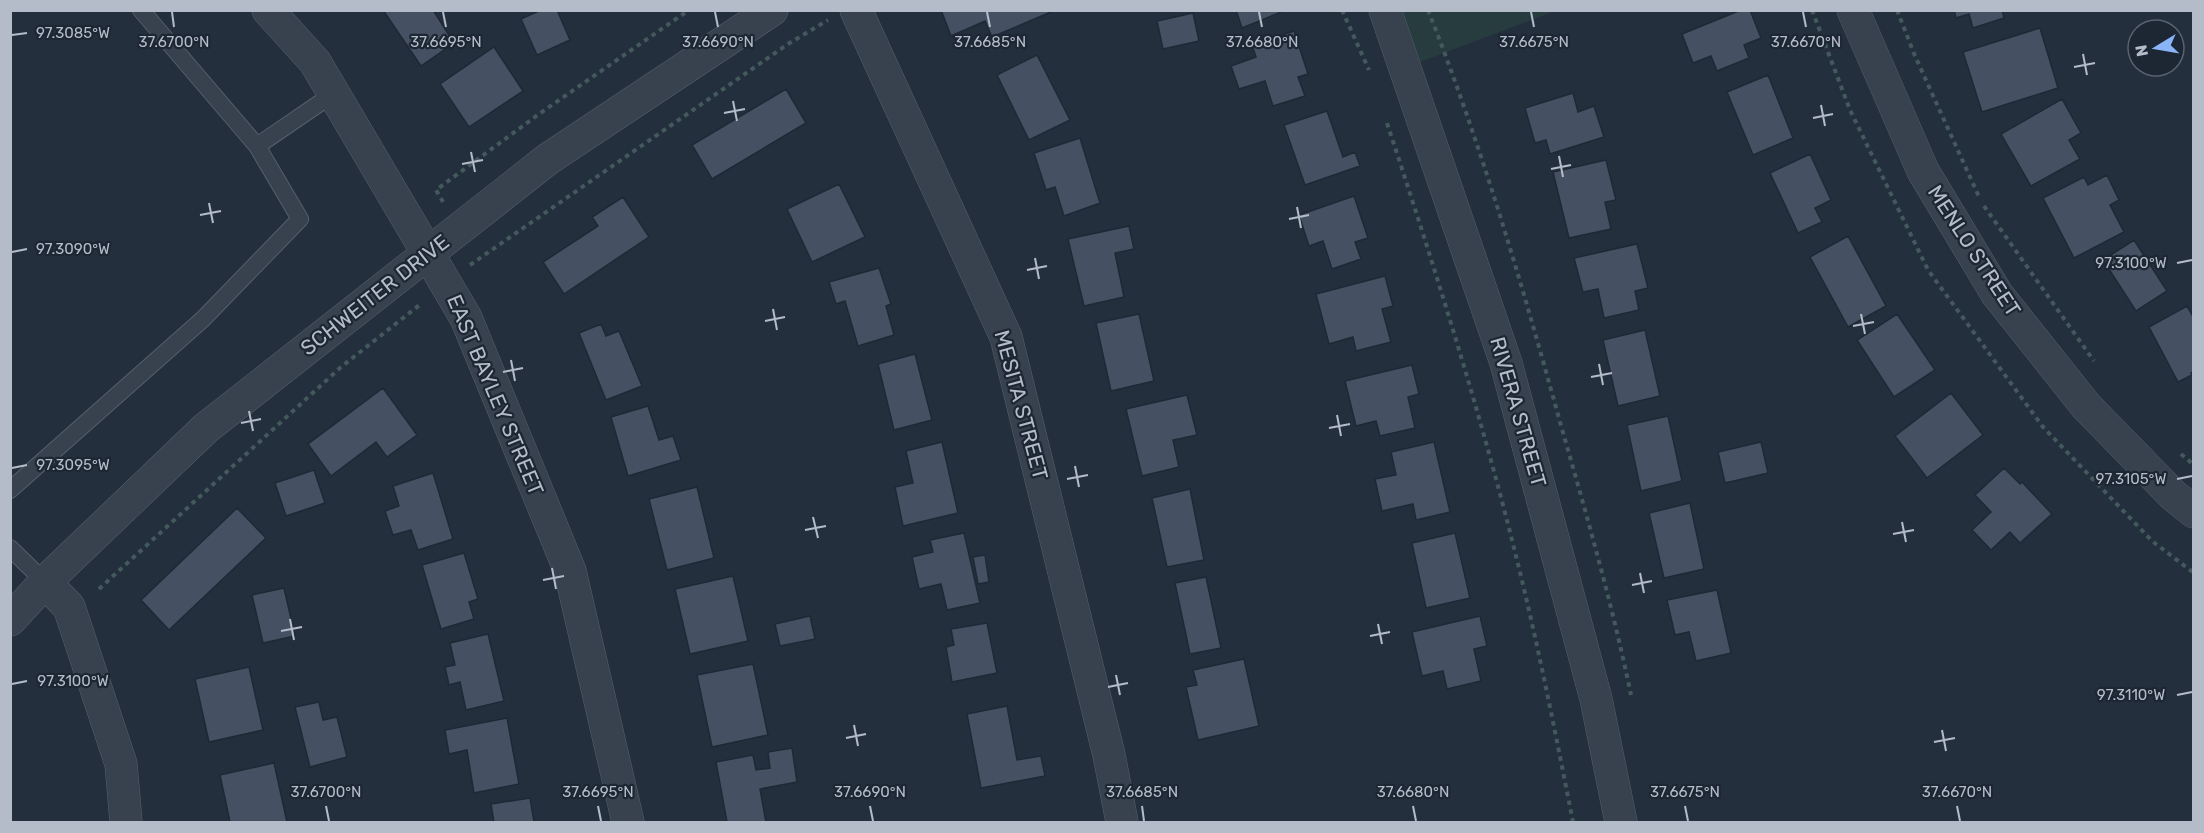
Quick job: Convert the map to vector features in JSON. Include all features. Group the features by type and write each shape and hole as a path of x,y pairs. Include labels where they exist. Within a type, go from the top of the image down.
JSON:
{"street":[{"name":"EAST BAYLEY STREET","path":"268,10 315,62 466,318 570,571 628,822"},
{"name":"SCHWEITER DRIVE","path":"10,620 45,582 206,428 548,159 772,10"},
{"name":"MESITA STREET","path":"856,10 1006,337 1109,755 1122,822"},
{"name":"RIVERA STREET","path":"1385,10 1506,363 1596,699 1622,822"},
{"name":"MENLO STREET","path":"1853,10 1923,171 1997,294 2086,406 2173,495 2193,512"},
{"path":"45,582 69,607 121,764 126,822"}],"lane":[{"path":"10,490 203,319 300,219 257,146 141,10"},
{"path":"257,146 333,94"},
{"path":"10,548 45,582"}],"path":[{"path":"1342,10 1370,73"},
{"path":"1897,10 1915,56 1982,202 2097,365"},
{"path":"1385,117 1442,291 1514,547 1544,678 1573,822"},
{"path":"2177,450 2193,465"}],"green space":[{"path":"1401,10 1555,11 1420,62"}],"building":[{"path":"383,10 433,10 454,43 421,66"},
{"path":"541,10 557,10 570,40 537,55 521,19"},
{"path":"941,10 1051,10 1051,12 992,37 985,21 951,36"},
{"path":"1236,10 1286,10 1242,28"},
{"path":"1741,10 1750,10 1761,38 1744,45 1749,58 1717,71 1711,56 1693,63 1682,34"},
{"path":"1954,10 2002,10 2004,18 1973,28 1969,14 1956,18"},
{"path":"1193,13 1199,41 1163,49 1157,21"},
{"path":"2040,28 2058,88 1982,112 1963,52"},
{"path":"1294,31 1308,74 1298,77 1305,96 1273,106 1265,81 1239,89 1231,66 1256,57 1252,45"},
{"path":"494,47 523,91 469,127 440,84"},
{"path":"1037,55 1070,120 1029,140 997,75"},
{"path":"1768,75 1793,138 1753,155 1727,92"},
{"path":"786,89 806,123 712,179 692,145"},
{"path":"1573,93 1578,112 1594,106 1604,137 1550,154 1546,140 1535,143 1525,108"},
{"path":"2062,99 2081,133 2069,140 2080,159 2031,186 2001,134"},
{"path":"1327,111 1343,157 1355,152 1360,166 1305,185 1284,125"},
{"path":"1080,138 1100,203 1064,216 1055,187 1046,190 1034,153"},
{"path":"1810,154 1831,200 1815,208 1822,222 1798,233 1770,173"},
{"path":"1606,160 1616,200 1605,202 1611,229 1569,238 1553,172"},
{"path":"2107,175 2119,200 2110,205 2124,232 2074,258 2043,198 2084,177 2088,185"},
{"path":"839,184 865,237 812,262 787,209"},
{"path":"1354,196 1368,238 1355,242 1361,259 1332,269 1323,241 1309,246 1299,215"},
{"path":"623,197 649,237 564,294 543,262 598,226 592,217"},
{"path":"1129,226 1134,249 1115,253 1124,297 1084,306 1068,239"},
{"path":"1848,236 1886,306 1848,327 1810,257"},
{"path":"2134,240 2167,291 2136,311 2103,260"},
{"path":"1637,244 1648,288 1635,291 1639,310 1604,318 1598,289 1583,292 1574,258"},
{"path":"879,268 891,304 886,306 894,335 858,346 845,301 836,304 829,282"},
{"path":"1385,276 1393,306 1382,309 1391,342 1356,351 1353,337 1329,344 1316,294"},
{"path":"2187,306 2194,318 2194,372 2178,382 2149,327"},
{"path":"1139,314 1154,381 1111,391 1096,323"},
{"path":"1897,314 1935,370 1894,397 1857,340"},
{"path":"601,324 606,336 619,331 642,386 606,400 579,333"},
{"path":"1645,330 1660,396 1618,406 1603,340"},
{"path":"915,354 932,420 894,430 878,364"},
{"path":"1412,365 1419,394 1408,397 1415,428 1380,436 1376,421 1356,426 1345,381"},
{"path":"383,388 417,435 387,457 376,442 331,476 308,444"},
{"path":"1951,393 1983,435 1927,478 1895,436"},
{"path":"1187,395 1197,435 1173,440 1179,467 1142,476 1126,409"},
{"path":"648,406 659,440 673,436 681,460 628,476 611,417"},
{"path":"1668,416 1682,481 1641,491 1627,425"},
{"path":"942,442 958,513 903,526 895,487 913,483 906,451"},
{"path":"1434,442 1450,512 1416,520 1413,504 1382,511 1375,479 1396,475 1391,452"},
{"path":"1761,442 1768,473 1725,483 1718,452"},
{"path":"2004,468 2020,484 2022,482 2052,514 2020,543 2010,532 1991,550 1972,530 1991,512 1975,495"},
{"path":"314,470 325,503 286,516 275,483"},
{"path":"433,473 453,539 418,550 411,530 393,535 385,511 399,506 393,486"},
{"path":"697,487 714,558 667,570 649,499"},
{"path":"1190,489 1204,560 1167,567 1152,498"},
{"path":"1690,503 1704,569 1664,578 1649,513"},
{"path":"237,508 266,538 169,630 141,600"},
{"path":"964,533 980,603 947,610 941,584 919,589 912,557 933,552 930,540"},
{"path":"1455,533 1470,598 1426,608 1412,543"},
{"path":"464,553 478,599 469,602 474,619 441,629 422,565"},
{"path":"985,555 989,582 978,584 973,557"},
{"path":"733,576 748,641 690,654 675,589"},
{"path":"1206,577 1221,648 1190,654 1175,583"},
{"path":"284,588 295,636 263,643 252,595"},
{"path":"1717,590 1731,653 1696,661 1689,632 1675,635 1667,600"},
{"path":"810,616 815,639 780,646 775,624"},
{"path":"1480,616 1487,646 1474,649 1481,681 1447,689 1443,671 1422,676 1412,632"},
{"path":"987,623 997,673 952,682 946,647 954,645 951,629"},
{"path":"488,634 504,701 466,710 460,682 449,685 445,667 455,665 450,643"},
{"path":"1244,659 1259,726 1198,740 1186,687 1197,685 1193,670"},
{"path":"753,664 768,735 712,747 697,675"},
{"path":"249,667 263,730 209,742 195,679"},
{"path":"319,702 323,720 337,717 347,757 310,767 295,707"},
{"path":"1007,706 1017,760 1041,756 1045,776 981,788 967,714"},
{"path":"507,718 519,784 474,793 467,750 449,754 445,730"},
{"path":"792,748 797,782 760,789 766,822 727,822 716,762 753,755 756,770 770,768 768,752"},
{"path":"274,763 287,822 230,822 220,775"},
{"path":"530,798 534,822 494,822 491,804"}]}
